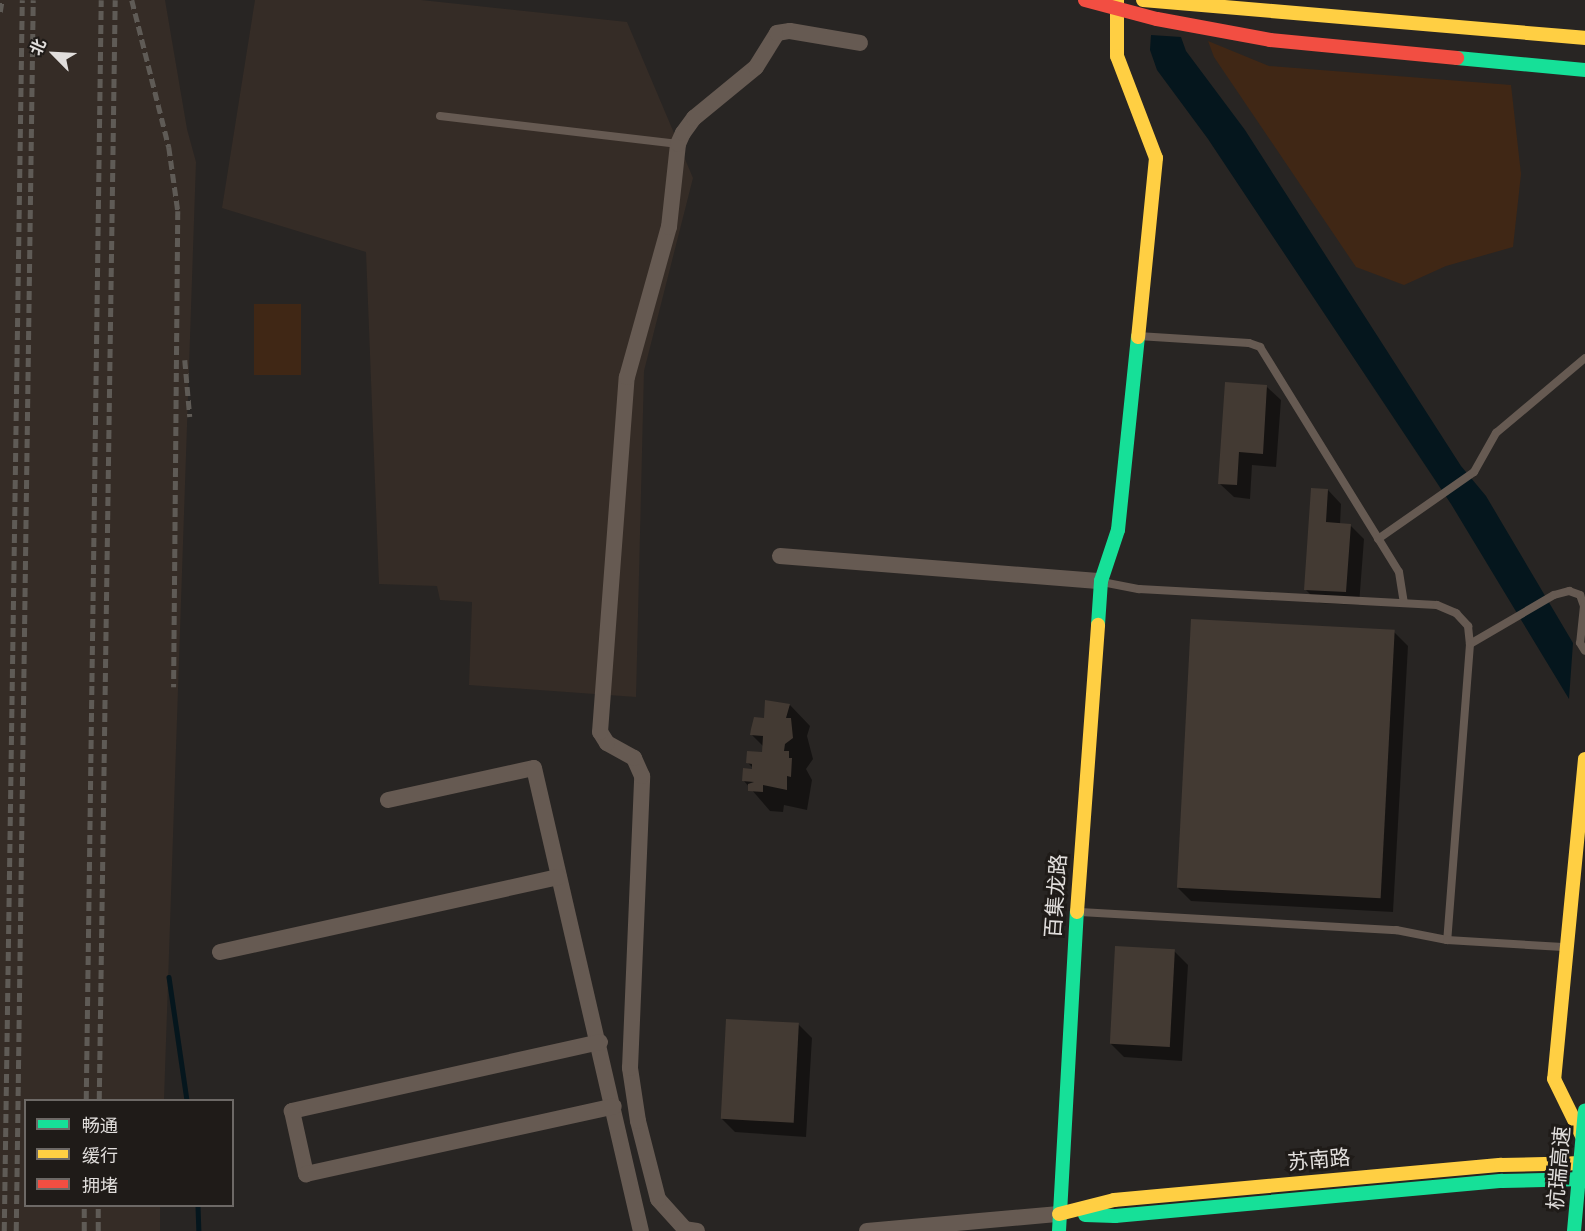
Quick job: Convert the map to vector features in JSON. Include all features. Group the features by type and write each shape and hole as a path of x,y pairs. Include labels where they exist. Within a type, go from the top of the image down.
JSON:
{"main road":[{"path":"1085,0 1117,4 1157,19 1270,40 1585,70"},
{"path":"1143,0 1585,38"},
{"name":"百集龙路","path":"1059,1214 1076,912 1101,581 1118,530 1156,158 1117,56 1117,4"},
{"path":"1585,759 1554,1079 1585,1142"},
{"name":"杭瑞高速","path":"1574,1231 1585,1110"},
{"name":"苏南路","path":"1059,1214 1114,1200 1501,1165 1585,1163"},
{"name":"苏南路","path":"1059,1214 1115,1216 1502,1181 1585,1179"},
{"path":"1059,1214 1059,1231"}],"street":[{"path":"697,1231 684,1229 658,1199 638,1121 630,1068 642,776 634,758 607,742 600,732 627,377 669,227 678,144 694,118 756,67 777,33 790,31 860,43"},
{"path":"780,556 1101,581"},
{"path":"388,800 534,768 600,1042 641,1231"},
{"path":"220,952 559,877"},
{"path":"600,1042 292,1111 306,1174 614,1106"},
{"path":"867,1231 1059,1214"}],"lane":[{"path":"440,116 678,144"},
{"path":"1138,336 1249,343 1260,347 1400,572 1404,603"},
{"path":"1378,539 1474,472 1496,433 1585,358"},
{"path":"1101,581 1139,590 1437,605 1456,613 1468,626 1470,644 1447,940"},
{"path":"1470,644 1507,625 1554,595 1569,591 1580,595 1584,606 1580,643 1585,651"},
{"path":"1076,912 1396,930 1447,940 1566,947"}],"shaded area":[{"path":"0,0 165,0 187,129 196,162 164,1099 24,1099 24,1207 160,1207 160,1231 0,1231"},
{"path":"255,0 421,0 627,22 693,178 644,371 636,697 469,685 472,602 440,600 437,586 379,584 366,252 222,208"},
{"path":"1151,35 1181,37 1186,51 1245,130 1461,466 1486,496 1573,643 1569,699 1451,504 1208,139 1157,70 1150,50"},
{"path":"1208,41 1269,66 1511,85 1521,174 1513,247 1446,266 1404,285 1356,267 1214,57"},
{"path":"254,304 301,304 301,375 254,375"}],"building":[{"path":"1225,382 1267,385 1263,454 1239,452 1237,485 1218,484"},
{"path":"1311,488 1328,489 1326,522 1351,524 1346,592 1304,590"},
{"path":"1191,619 1395,630 1381,898 1177,888"},
{"path":"765,700 790,704 786,718 791,718 793,738 785,744 784,751 789,751 789,758 792,758 791,777 787,776 787,790 763,785 763,792 748,791 748,784 754,782 742,781 743,768 752,769 752,764 746,763 747,751 762,752 763,736 750,735 754,717 764,718"},
{"path":"1115,946 1175,949 1170,1047 1110,1044"},
{"path":"726,1019 799,1023 794,1123 721,1119"}],"waterway":[{"path":"169,977 187,1099"},
{"path":"198,1207 199,1231"}],"railway":[{"path":"0,12 2,0"},
{"path":"4,1231 22,0"},
{"path":"16,1231 33,0"},
{"path":"86,1099 101,0"},
{"path":"99,1099 115,0"},
{"path":"132,0 169,147 178,211 174,687"},
{"path":"185,360 190,417"},
{"path":"84,1207 84,1231"},
{"path":"98,1207 98,1231"}],"traffic: fast":[{"path":"1457,58 1585,70"},
{"path":"1098,625 1101,581 1118,530 1138,337"},
{"path":"1059,1231 1077,912"},
{"path":"1574,1231 1585,1110"},
{"path":"1085,1215 1115,1216 1502,1181 1585,1179"}],"traffic: slow":[{"path":"1117,0 1117,56 1156,158 1138,337"},
{"path":"1143,0 1585,38"},
{"path":"1077,912 1098,625"},
{"path":"1585,759 1554,1079 1585,1142"},
{"path":"1059,1214 1114,1200 1501,1165 1585,1163"}],"traffic: jam":[{"path":"1085,0 1157,19 1270,40 1457,58"}]}
